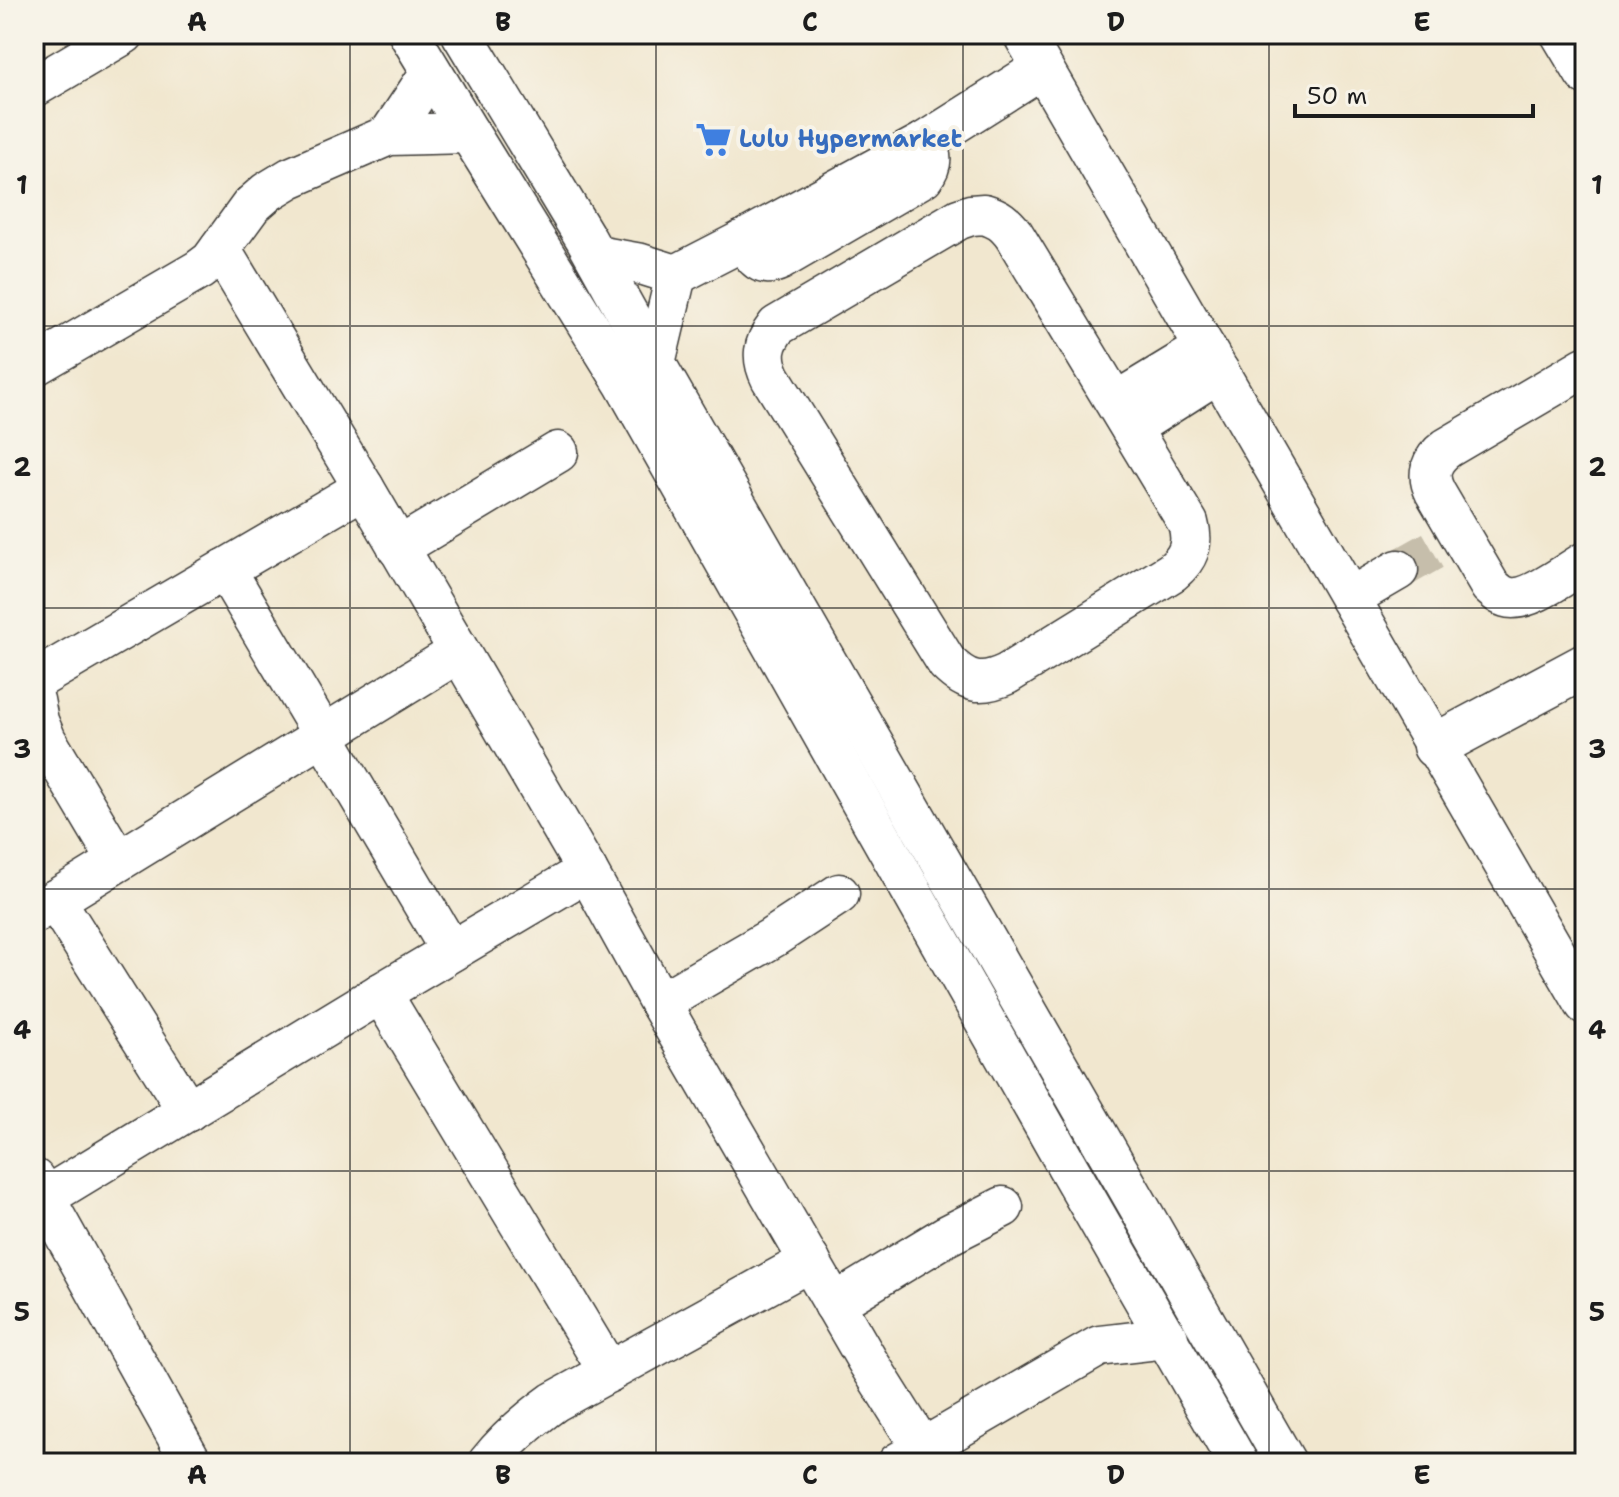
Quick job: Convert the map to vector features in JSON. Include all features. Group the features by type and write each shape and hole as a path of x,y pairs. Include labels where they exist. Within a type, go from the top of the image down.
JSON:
{"highway":[{"path":"1435,746 1585,666"}],"street":[{"path":"34,87 124,34"},
{"path":"409,34 624,383 1238,1463"},
{"path":"462,34 596,256 1286,1463"},
{"path":"1023,34 1585,1004"},
{"path":"1561,34 1585,74"},
{"path":"596,256 641,264 676,275 925,142 1042,68"},
{"path":"389,135 431,72"},
{"path":"34,366 199,270 211,261 251,206 290,178 389,135 469,133"},
{"path":"984,214 1006,224 1014,235 1123,415 1188,523 1191,545 1188,556 1172,572 1007,674 981,682 968,679 947,663 771,378 764,357 765,345 777,326 959,219 984,214"},
{"path":"220,249 364,488 587,871 834,1304 910,1455 1099,1346 1168,1338"},
{"path":"655,363 676,275"},
{"path":"1123,415 1212,360"},
{"path":"1585,367 1438,454 1432,462 1430,473 1431,483 1456,538 1490,586 1505,597 1532,594 1585,562"},
{"path":"398,548 558,452"},
{"path":"34,681 364,488"},
{"path":"225,569 451,951"},
{"path":"1350,598 1398,570"},
{"path":"188,1111 45,907 459,652"},
{"path":"34,700 46,740 118,861"},
{"path":"192,1463 38,1193 188,1111 587,871"},
{"path":"660,1003 772,938 839,894"},
{"path":"381,993 609,1372"},
{"path":"834,1304 946,1236 1003,1207"},
{"path":"508,1455 531,1419 554,1402 810,1261"},
{"path":"1099,1346 1134,1282"}],"tunnel":[{"path":"1398,570 1451,540"}],"place":[{"name":"Lulu Hypermarket","path":"713,139"}]}
